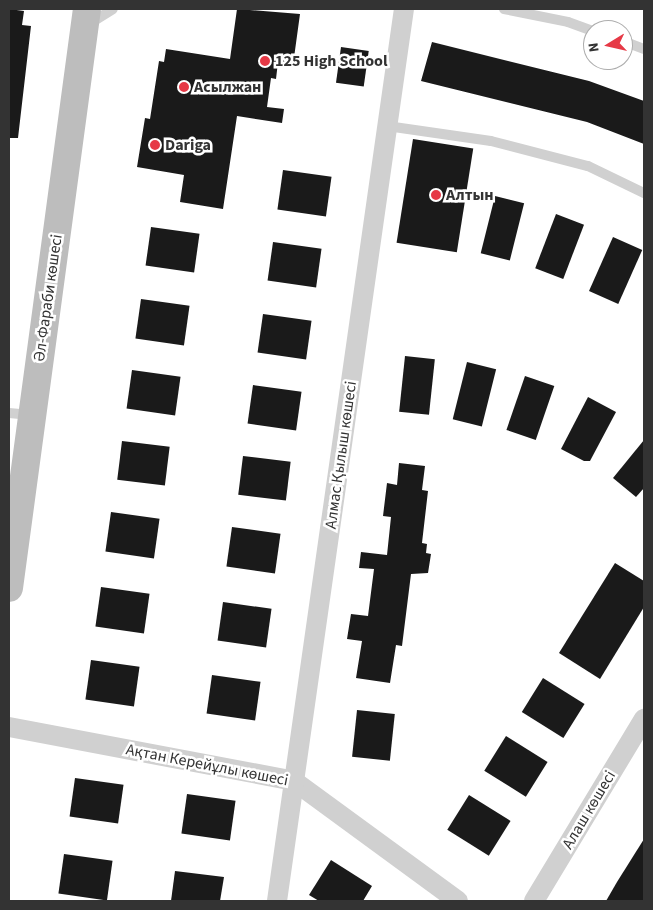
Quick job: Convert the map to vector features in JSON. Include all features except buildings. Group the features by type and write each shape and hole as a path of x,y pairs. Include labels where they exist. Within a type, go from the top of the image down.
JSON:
{"street":[{"name":"Алмас Қылыш көшесі","path":"277,901 404,9"},
{"name":"Әл-Фараби көшесі","path":"9,588 20,414 86,18"},
{"name":"Алаш көшесі","path":"534,901 644,719"},
{"name":"Ақтан Керейұлы көшесі","path":"9,726 294,781 458,901"}],"lane":[{"path":"86,18 112,9"},
{"path":"504,9 583,27"},
{"path":"387,126 491,141 588,166 644,193"}],"place":[{"name":"125 High School","path":"265,61"},
{"name":"Асылжан","path":"184,87"},
{"name":"Dariga","path":"155,145"},
{"name":"Алтын","path":"436,195"}]}
